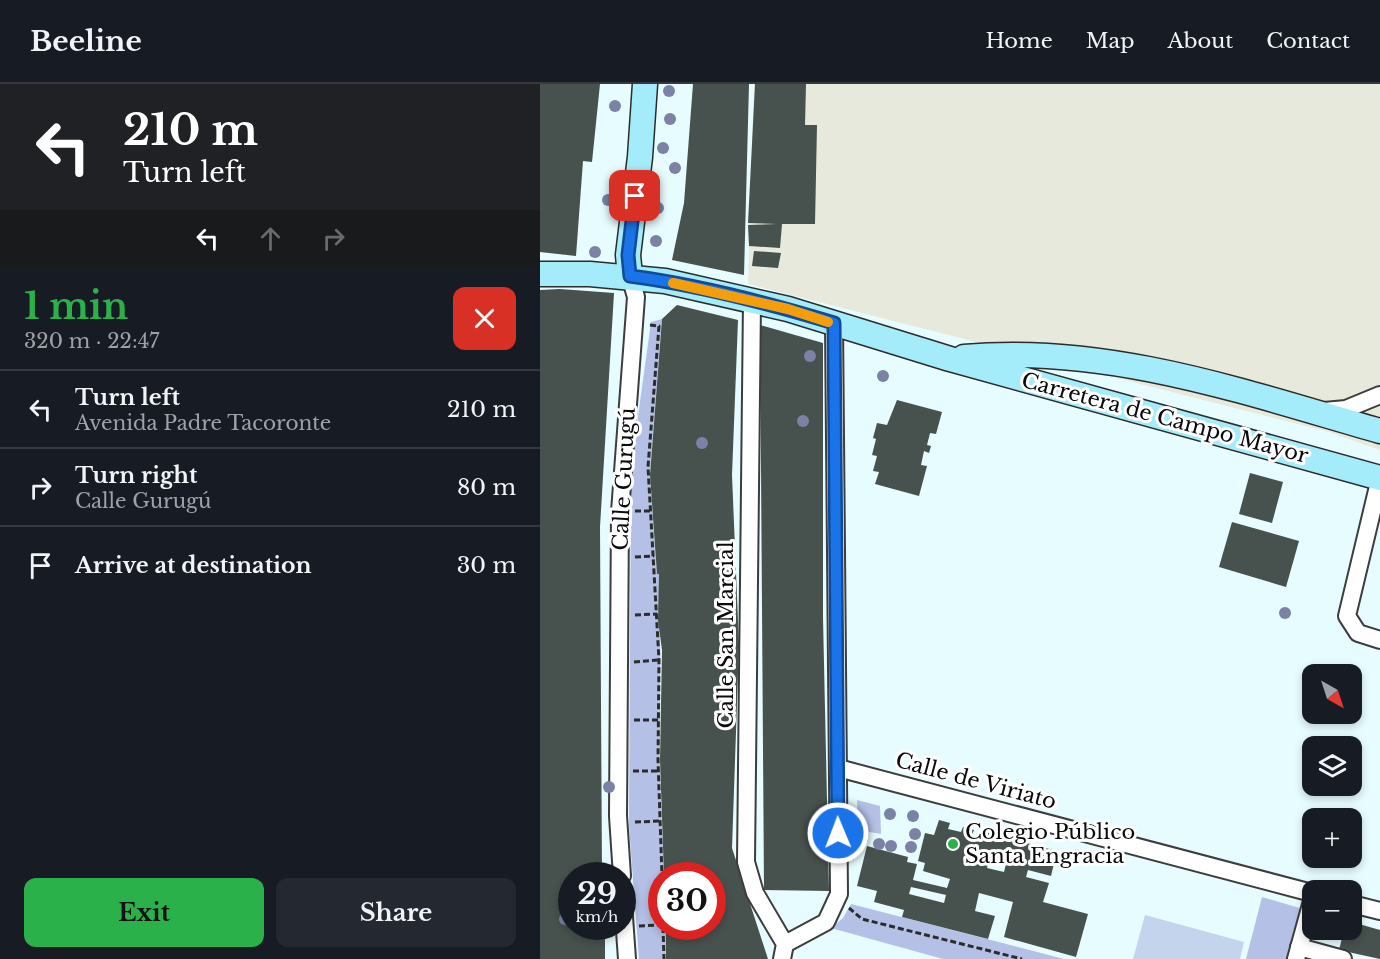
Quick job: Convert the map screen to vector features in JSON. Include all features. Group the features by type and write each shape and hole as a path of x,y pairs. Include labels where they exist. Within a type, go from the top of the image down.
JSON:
{"main road":[{"name":"Calle Gurugú","path":"630,276 628,255 640,157 645,84"},
{"name":"Carretera de Campo Mayor","path":"540,274 630,276 664,281 752,301 834,323 950,359 1380,478"},
{"path":"950,359 1000,354 1119,362 1183,374 1380,432"}],"street":[{"name":"Calle Gurugú","path":"621,862 618,816 620,512 636,297 630,276"},
{"name":"Calle San Marcial","path":"752,301 746,862 755,894 784,952"},
{"path":"784,952 826,922 839,894 834,323"},
{"path":"1312,412 1346,409 1380,395"},
{"path":"1380,478 1347,616 1358,633 1380,640"},
{"name":"Calle de Viriato","path":"838,768 1302,890"},
{"path":"1362,906 1380,911"},
{"path":"1302,938 1298,953 1343,959"},
{"path":"626,940 627,959"}],"path":[{"path":"634,322 659,326 648,467 659,660 661,862"},
{"path":"620,616 657,614"},
{"path":"619,663 659,660"},
{"path":"641,720 659,720"},
{"path":"639,771 659,771"},
{"path":"639,822 660,821"},
{"path":"839,894 851,910 862,919 1022,959"},
{"path":"663,940 664,959"}],"shaded area":[{"path":"754,84 1380,84 1380,450 1329,432 748,284"},
{"path":"662,319 650,475 657,574 659,574 660,772 663,862 648,862 648,940 666,940 666,959 639,959 636,862 632,862 629,826 631,467 651,322"},
{"path":"857,800 880,806 881,834 858,830"},
{"path":"1262,897 1302,909 1289,959 1246,959"},
{"path":"851,904 1064,959 943,959 831,928 843,918"},
{"path":"1145,915 1244,942 1240,959 1133,959"}],"building":[{"path":"540,84 600,84 592,162 583,161 576,256 540,252"},
{"path":"693,84 749,84 744,275 672,260 684,203"},
{"path":"755,84 806,84 805,125 817,125 815,224 782,224 780,248 749,246 748,225 777,224 748,223"},
{"path":"754,251 781,253 778,268 752,266"},
{"path":"560,289 614,293 600,527 602,862 558,862 558,940 605,940 605,959 540,959 540,290"},
{"path":"677,305 738,320 732,475 739,645 732,848 768,959 666,959 666,940 726,940 726,862 664,862 660,760 662,650 658,620 659,574 657,574 650,475 662,319"},
{"path":"760,325 823,343 823,618 829,891 764,890"},
{"path":"897,400 942,412 936,434 930,433 927,445 931,446 929,453 924,451 921,465 927,466 919,496 875,484 879,472 873,471 877,456 872,455 876,439 873,438 877,423 887,425"},
{"path":"1250,473 1283,482 1272,523 1239,514"},
{"path":"1232,522 1299,541 1286,587 1219,567"},
{"path":"939,820 950,823 948,829 961,832 963,827 974,830 972,835 984,838 985,832 1057,851 1051,876 1028,870 1026,877 1049,883 1043,902 1088,914 1076,957 1004,937 1013,902 979,893 975,911 995,916 988,939 902,917 904,910 874,902 877,891 857,886 867,846 908,857 907,862 917,864 913,880 947,888 950,879 923,871 925,863 918,861 925,833 934,835","holes":["989,860 1006,864 1004,872 987,868","911,887 946,895 944,903 909,894"]},
{"path":"1362,925 1380,930 1380,959 1339,950 1342,940 1362,940"}],"slow traffic":[{"path":"673,283 788,309 828,322"}],"place":[{"name":"Colegio Público Santa Engracia","path":"953,844"}],"route":[{"path":"635,196 628,255 630,276 664,281 788,309 834,323 838,528 838,833"}]}
